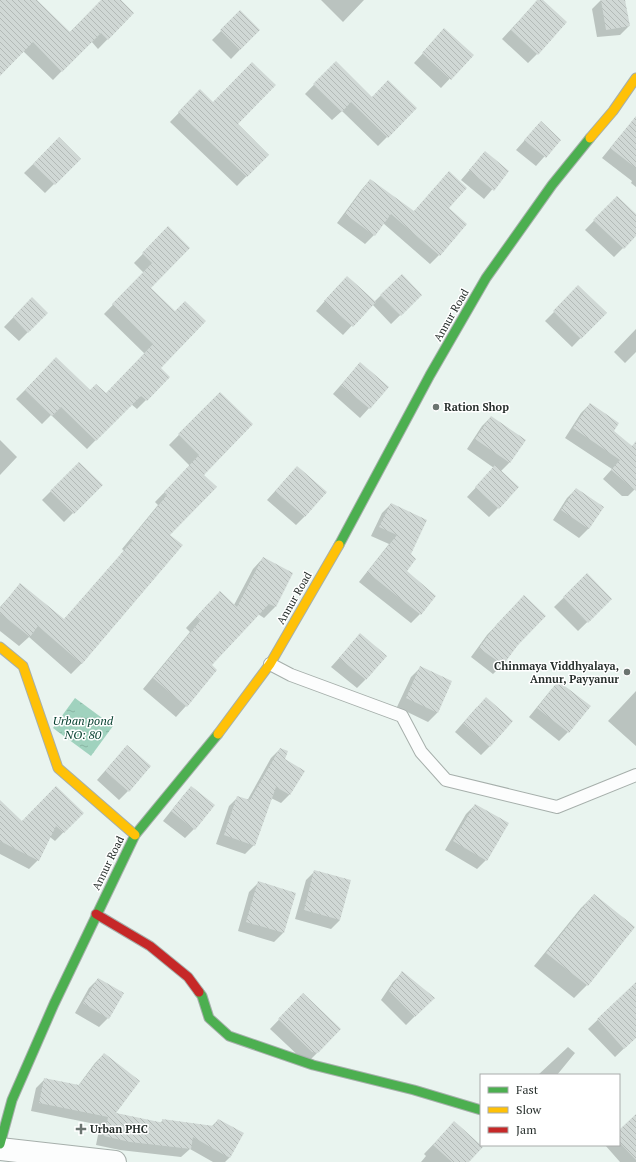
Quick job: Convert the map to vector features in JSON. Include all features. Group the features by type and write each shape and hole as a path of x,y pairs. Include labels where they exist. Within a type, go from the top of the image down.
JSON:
{"main road":[{"name":"Annur Road","path":"0,1144 6,1098 135,835 229,720 270,664 345,534 430,375 486,278 552,185 613,111 636,78"},
{"path":"0,647 23,666 58,768 135,835"},
{"path":"96,914 150,946 188,977 202,996 209,1018 230,1036 313,1065 414,1090 480,1110"}],"street":[{"path":"0,1149 115,1162"}],"lane":[{"path":"270,664 291,675 402,716 421,752 446,780 557,807 636,775"}],"water":[{"name":"Urban pond NO: 80","path":"75,698 113,726 91,756 53,728"}],"building":[{"path":"0,0 37,0 70,32 101,0 121,0 134,13 108,40 101,33 62,72 33,42 0,76"},
{"path":"537,0 543,0 567,22 538,55 511,30"},
{"path":"601,0 625,0 630,26 606,30"},
{"path":"240,10 260,30 240,50 220,30"},
{"path":"444,28 474,55 451,80 422,53"},
{"path":"336,61 372,97 388,80 417,108 388,138 351,102 342,112 313,84"},
{"path":"252,62 276,85 238,124 269,155 247,177 178,112 200,89 213,102"},
{"path":"636,116 636,168 610,148"},
{"path":"541,121 561,140 546,158 524,140"},
{"path":"59,137 81,159 55,185 33,164"},
{"path":"485,151 509,171 494,191 469,170"},
{"path":"449,171 467,188 449,208 467,224 440,256 391,214 375,236 345,214 370,179 414,211"},
{"path":"617,196 636,214 636,236 624,249 593,220"},
{"path":"168,226 190,248 151,288 175,311 185,301 206,321 161,368 170,377 147,401 141,396 96,441 61,407 52,416 25,390 56,357 90,390 96,384 106,393 153,344 112,304 152,263 142,253"},
{"path":"402,274 422,295 401,316 380,295"},
{"path":"347,276 376,302 353,327 324,301"},
{"path":"578,285 607,313 581,339 553,311"},
{"path":"32,297 48,313 28,333 13,317"},
{"path":"360,362 389,387 370,409 341,385"},
{"path":"220,392 253,424 204,475 217,487 170,535 183,545 82,664 38,626 30,637 0,613 0,608 20,583 64,619 133,540 131,539 167,495 164,492 199,455 178,434"},
{"path":"590,403 619,423 614,431 632,446 636,441 636,491 611,470 620,460 573,428"},
{"path":"491,416 526,440 510,463 475,439"},
{"path":"79,462 103,485 74,514 50,491"},
{"path":"495,465 519,487 499,509 475,487"},
{"path":"297,466 327,492 305,517 275,491"},
{"path":"576,488 604,507 589,529 561,510"},
{"path":"391,503 427,520 411,554 416,559 407,571 436,596 421,615 367,572 397,535 379,527"},
{"path":"263,557 293,573 276,607 269,604 212,665 217,670 187,707 153,678 200,621 196,617 220,591 237,607"},
{"path":"587,573 612,599 588,623 563,597"},
{"path":"524,595 546,616 518,645 503,665 479,648 496,625"},
{"path":"360,633 387,656 366,680 339,658"},
{"path":"420,666 452,681 438,713 406,698"},
{"path":"558,681 591,706 569,733 537,708"},
{"path":"486,697 513,721 490,747 463,723"},
{"path":"127,745 151,766 129,792 105,771"},
{"path":"280,748 288,751 285,759 305,771 290,795 276,787 255,846 224,835 237,796 250,800"},
{"path":"56,786 84,813 64,833 56,826 39,861 0,841 0,800 22,821"},
{"path":"191,786 215,805 195,830 171,811"},
{"path":"475,804 509,823 487,861 453,841"},
{"path":"314,870 351,880 340,920 304,910"},
{"path":"258,881 296,893 284,933 246,922"},
{"path":"594,894 635,927 588,986 546,953"},
{"path":"402,971 435,998 415,1017 389,991"},
{"path":"98,978 124,993 109,1019 83,1003"},
{"path":"636,982 636,1038 624,1049 597,1019"},
{"path":"303,993 341,1029 318,1053 312,1052 278,1019"},
{"path":"104,1053 140,1081 116,1113 164,1123 162,1119 214,1126 218,1119 244,1133 230,1158 193,1137 191,1149 130,1142 104,1136 108,1117 39,1103 44,1078 79,1085"},
{"path":"636,1114 636,1160 620,1143 620,1129"},
{"path":"454,1121 480,1144 480,1146 483,1147 469,1162 452,1162 433,1145"}],"traffic: fast":[{"path":"339,545 430,375 486,278 552,185 590,138"},
{"path":"0,1144 12,1100 54,1004 135,835 218,734"},
{"path":"199,992 202,996 209,1018 229,1036 313,1065 414,1090 480,1110"}],"traffic: slow":[{"path":"590,138 613,111 636,78"},
{"path":"218,734 270,664 339,545"},
{"path":"0,647 23,666 58,768 135,835"}],"traffic: jam":[{"path":"96,914 150,946 188,977 199,992"}],"place":[{"name":"Ration Shop","path":"436,407"},
{"name":"Chinmaya Viddhyalaya, Annur, Payyanur","path":"627,672"},
{"name":"Urban PHC","path":"81,1129"}]}
